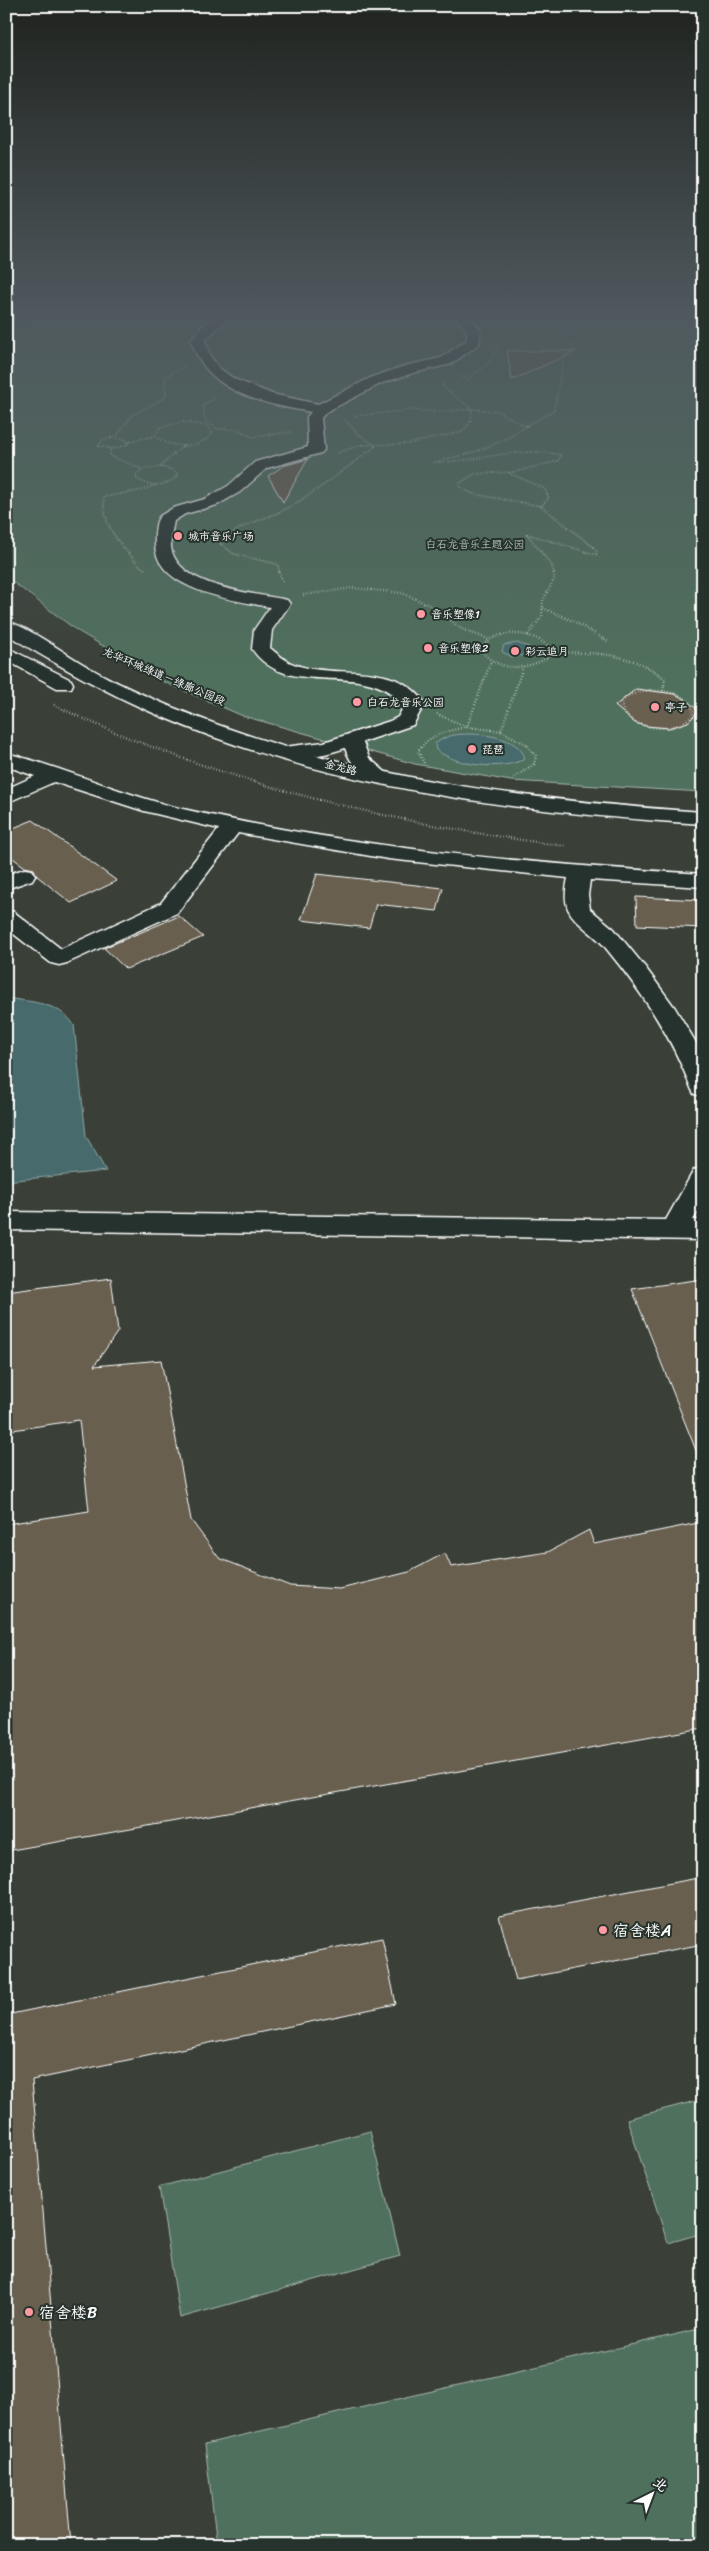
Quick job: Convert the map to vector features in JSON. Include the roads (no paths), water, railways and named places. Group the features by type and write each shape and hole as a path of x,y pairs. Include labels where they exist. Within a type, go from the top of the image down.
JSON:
{"main road":[{"path":"283,752 326,748 406,721 415,704 394,687 372,679 352,674 306,673 281,665 262,649 263,630 285,602 210,589 185,577 165,556 163,534 166,519 179,511 211,502 234,489 261,465 316,450 314,435"},
{"name":"金龙路","path":"6,626 83,674 127,695 220,732 283,752 382,777 531,803 605,812 703,818"},
{"name":"金龙路","path":"6,652 92,698 192,739 299,772 370,790 524,818 609,828 703,834"},
{"path":"352,738 354,750 363,765 382,777"},
{"path":"6,759 199,819 232,826 400,854 580,874 703,881"},
{"path":"6,797 54,775"},
{"path":"6,917 59,958 169,908 232,826"},
{"path":"580,874 576,892 580,909 608,935 676,1026 694,1061 703,1088"},
{"path":"674,1229 693,1198 703,1176"},
{"path":"6,1221 703,1230"}],"water":[{"path":"517,643 529,647 531,654 513,657 502,652 504,645"},
{"path":"473,734 504,739 518,747 525,759 504,765 479,765 456,760 436,750 435,744 448,736"},
{"path":"6,998 35,1002 52,1007 68,1017 74,1025 86,1136 106,1171 6,1181"}],"place":[{"name":"城市音乐广场","path":"178,536"},
{"name":"音乐塑像1","path":"421,614"},
{"name":"音乐塑像2","path":"428,648"},
{"name":"彩云追月","path":"515,651"},
{"name":"白石龙音乐公园","path":"357,702"},
{"name":"亭子","path":"655,707"},
{"name":"琵琶","path":"472,749"},
{"name":"宿舍楼A","path":"603,1930"},
{"name":"宿舍楼B","path":"29,2312"}],"park label":[{"name":"白石龙音乐主题公园","path":"475,544"}]}
